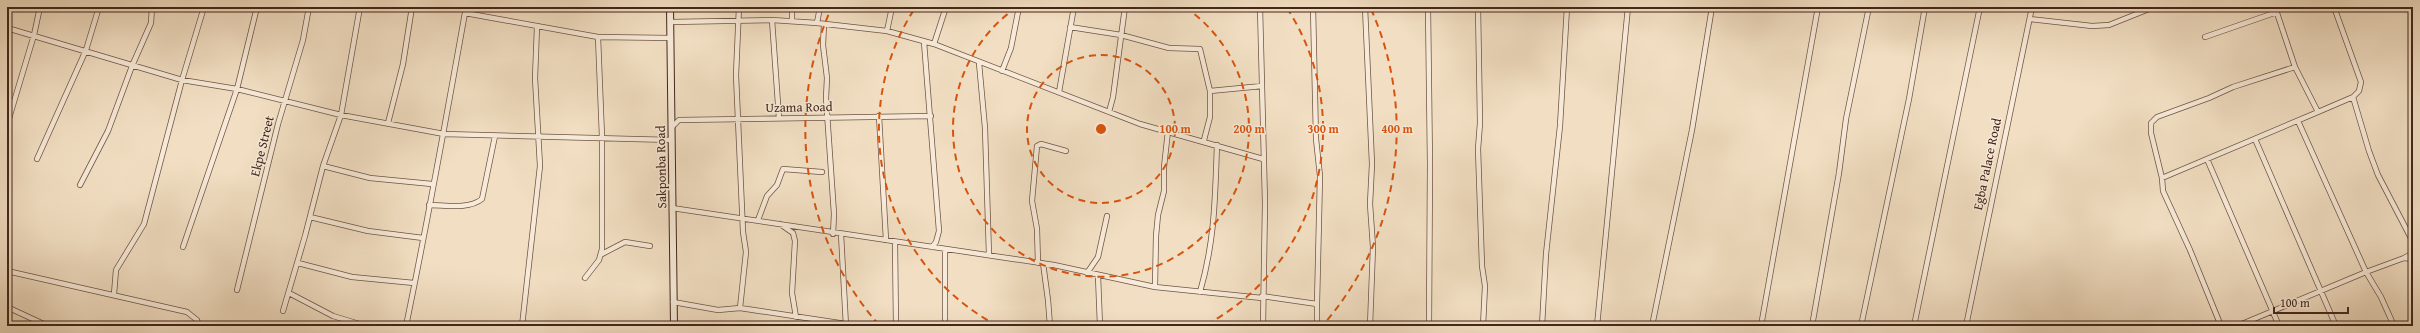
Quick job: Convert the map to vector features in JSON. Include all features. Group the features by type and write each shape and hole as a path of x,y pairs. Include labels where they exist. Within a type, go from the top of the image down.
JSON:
{"main road":[{"name":"Sakponba Road","path":"670,7 674,326"}],"street":[{"path":"7,125 34,35 40,7"},
{"path":"37,159 86,50 99,7"},
{"path":"80,185 108,131 132,66 151,23 152,7"},
{"path":"114,294 116,270 144,224 182,80 204,7"},
{"path":"183,247 237,89 257,7"},
{"name":"Ekpe Street","path":"237,290 309,7"},
{"path":"283,311 298,263 323,166 340,114 360,7"},
{"path":"388,123 403,64 412,7"},
{"path":"456,7 537,28 598,37 671,38"},
{"path":"739,7 736,75 746,252 740,308"},
{"path":"792,7 792,21"},
{"path":"817,23 820,7"},
{"path":"886,31 892,7"},
{"path":"934,44 946,7"},
{"path":"1002,72 1011,48 1019,7"},
{"path":"1059,92 1074,7"},
{"path":"1109,112 1113,97 1125,7"},
{"path":"1260,7 1265,203 1262,297 1263,326"},
{"path":"1313,7 1316,139 1320,176 1317,326"},
{"path":"1365,7 1372,164 1370,204 1373,247 1370,326"},
{"path":"1428,7 1430,165 1429,326"},
{"path":"1478,7 1480,123 1478,148 1482,266 1485,286 1483,326"},
{"path":"1542,326 1546,254 1560,126 1561,85 1567,7"},
{"path":"1597,326 1628,7"},
{"path":"1652,326 1693,123 1712,7"},
{"path":"1761,326 1818,7"},
{"path":"1812,326 1840,173 1846,119 1869,7"},
{"path":"1861,326 1909,99 1925,7"},
{"path":"1914,326 1980,7"},
{"name":"Egba Palace Road","path":"1966,326 2032,7"},
{"path":"2030,19 2092,26 2115,23 2154,7"},
{"path":"2275,7 2295,67 2318,112"},
{"path":"2162,178 2353,97 2360,91 2361,82 2334,7"},
{"path":"406,326 432,184 444,134 465,10"},
{"path":"2205,37 2277,12"},
{"path":"671,22 772,20 817,23 886,31 934,44 1002,72 1059,92 1109,112 1168,132 1204,140 1263,159"},
{"path":"772,20 779,118"},
{"path":"824,24 823,45 826,63 834,214 833,234"},
{"path":"1070,27 1121,35 1169,48 1200,49 1210,91 1210,117 1204,140"},
{"path":"7,28 86,50 132,66 182,80 237,89 340,114 444,134 539,138 602,137 672,140"},
{"path":"522,326 538,193 539,138 535,78 537,28"},
{"path":"598,37 602,137 602,254"},
{"path":"924,42 939,231 936,242 932,247"},
{"path":"979,63 985,128 989,255"},
{"path":"2221,326 2190,250 2162,192 2162,178 2151,133 2151,123 2157,117 2209,98 2233,87 2295,67"},
{"path":"1210,91 1262,86"},
{"path":"2353,97 2376,169 2413,242"},
{"path":"879,116 886,240"},
{"name":"Uzama Road","path":"672,127 679,120 931,116"},
{"path":"2298,121 2366,272 2381,297 2394,326"},
{"path":"1155,287 1156,236 1158,215 1164,190 1164,167 1168,132"},
{"path":"429,205 473,204 482,199 495,136"},
{"path":"2255,139 2336,326"},
{"path":"1050,326 1048,300 1040,263 1037,229 1032,201 1037,146 1041,144 1066,151"},
{"path":"1200,292 1210,258 1214,222 1217,144"},
{"path":"2207,159 2279,326"},
{"path":"323,166 370,178 432,184"},
{"path":"758,220 767,196 777,185 783,169 822,172"},
{"path":"672,208 743,217 833,234 886,240 1040,263 1155,287 1262,297 1317,304"},
{"path":"1087,273 1098,257 1107,216"},
{"path":"310,217 368,231 423,238"},
{"path":"779,223 792,233 795,240 792,293 796,316"},
{"path":"673,302 718,310 740,308 846,325 841,234"},
{"path":"585,278 602,254 625,242 650,246"},
{"path":"895,242 896,326"},
{"path":"945,319 946,249"},
{"path":"2237,326 2413,253"},
{"path":"2404,258 2413,259"},
{"path":"298,263 352,277 414,284"},
{"path":"7,271 114,294 187,312 197,320 199,326"},
{"path":"1098,276 1100,326"},
{"path":"289,293 333,316 366,326"},
{"path":"7,307 48,326"}]}
